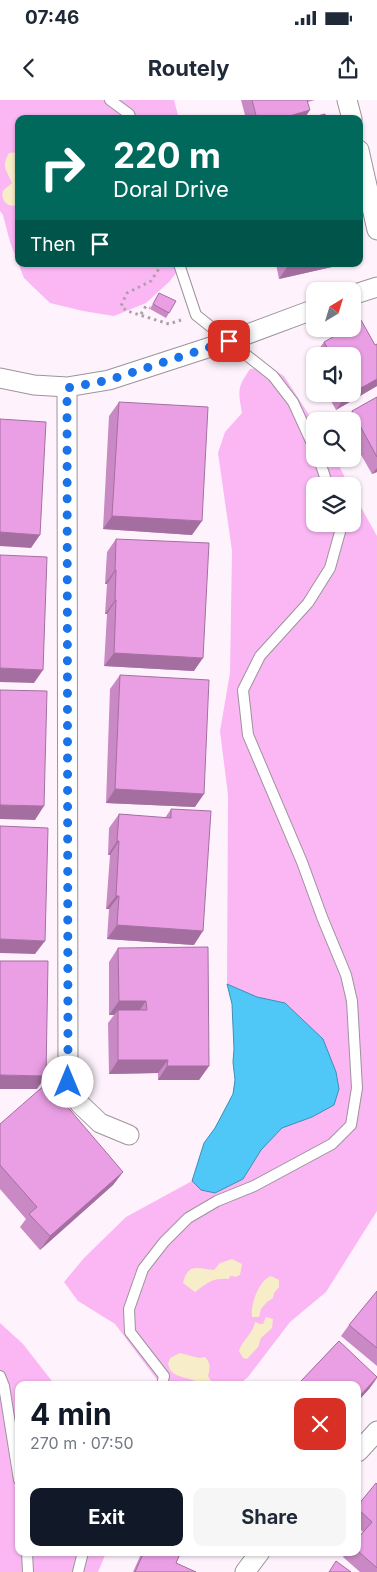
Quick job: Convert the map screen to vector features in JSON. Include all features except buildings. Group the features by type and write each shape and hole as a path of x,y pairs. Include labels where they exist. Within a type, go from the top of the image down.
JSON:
{"street":[{"path":"347,100 351,115"},
{"path":"363,168 377,230"},
{"path":"361,292 377,287"},
{"path":"0,378 34,385 67,388 109,380 229,341 306,312"},
{"path":"67,388 68,1082 80,1104 100,1123 129,1135"},
{"path":"361,1449 377,1431"},
{"path":"245,1572 257,1556"}],"lane":[{"path":"110,100 129,115"},
{"path":"180,267 196,315 273,376 293,402 306,430"},
{"path":"163,1381 164,1376 130,1332 128,1309 143,1268 164,1242 188,1218 217,1201 254,1186 332,1144 351,1126 357,1088 352,1001 346,975 302,862 248,735 243,690 260,656 308,603 330,568 340,532"},
{"path":"0,1376 4,1386 15,1455"},
{"path":"27,1556 28,1572"},
{"path":"78,1572 82,1556"}],"path":[{"path":"160,267 152,281 127,293 121,306 126,311 169,324 196,315"},
{"path":"141,314 146,306 150,308"}],"shaded area":[{"path":"0,100 174,100 178,115 15,115 15,255 3,215 0,211"},
{"path":"20,267 181,267 169,282 146,303 114,316 50,303 24,278"},
{"path":"268,366 284,376 307,412 306,467 340,467 345,477 306,477 306,532 361,532 361,507 377,536 377,1211 326,1292 290,1322 244,1381 158,1381 115,1324 78,1301 64,1282 84,1258 126,1217 192,1181 204,1143 215,1128 233,1094 235,1080 232,1004 227,984 228,795 220,731 230,673 232,551 218,453 225,432 242,413 239,394 243,381 250,369"},
{"path":"0,1323 23,1344 52,1381 15,1381 15,1556 105,1556 98,1572 0,1572"}],"sand":[{"path":"15,152 15,205 12,206 6,204 2,195 3,191 12,183 5,168 5,162 9,153"},
{"path":"232,1259 242,1264 240,1275 230,1276 229,1279 211,1281 195,1292 183,1283 185,1276 191,1269 214,1270 220,1263"},
{"path":"271,1276 279,1280 279,1287 274,1293 273,1298 261,1309 259,1317 252,1317 252,1306 256,1294 263,1282"},
{"path":"266,1317 273,1319 272,1328 261,1338 258,1347 247,1359 243,1358 239,1351 240,1347 252,1330 255,1322 263,1324"},
{"path":"180,1353 199,1358 205,1357 210,1368 208,1376 211,1381 195,1381 174,1373 170,1370 168,1364 170,1358"}],"water":[{"path":"227,984 257,997 285,1003 323,1039 336,1072 339,1089 334,1105 312,1117 282,1128 261,1150 243,1179 215,1193 201,1190 192,1181 204,1143 215,1128 233,1094 235,1080 232,1004"}],"route":[{"path":"68,1082 67,388 109,380 148,369 229,341"}]}
